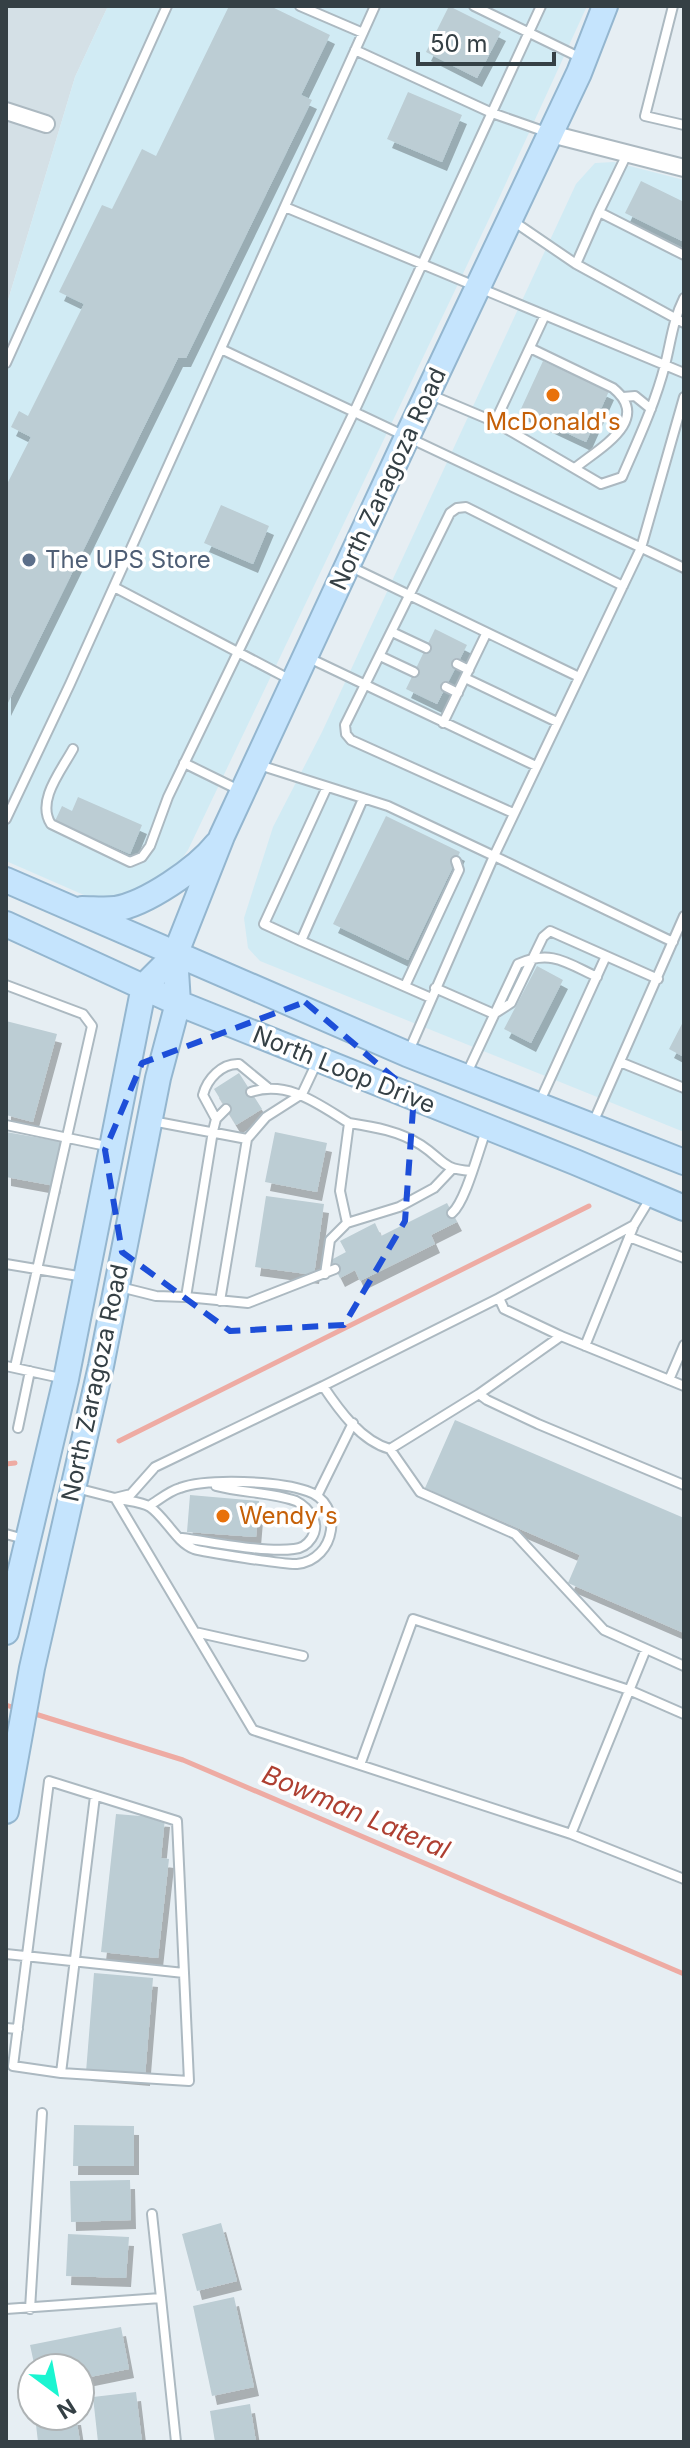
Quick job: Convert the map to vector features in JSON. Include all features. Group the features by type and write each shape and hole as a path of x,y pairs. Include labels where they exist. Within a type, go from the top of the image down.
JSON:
{"main road":[{"name":"North Zaragoza Road","path":"7,1625 17,1537 66,1379 144,986 175,955 222,836 551,134 585,60 605,6"},
{"path":"72,909 115,909 146,899 211,851 222,836"},
{"name":"North Loop Drive","path":"6,880 407,1054 684,1162"},
{"name":"North Loop Drive","path":"6,924 178,1003 684,1208"},
{"name":"North Zaragoza Road","path":"6,1811 32,1668 101,1366 150,1121 178,1003 175,955"},
{"path":"575,1162 592,1126"},
{"path":"48,1598 42,1574 79,1415 77,1396 66,1379"}],"street":[{"path":"6,111 46,124"},
{"path":"551,134 684,168"}],"lane":[{"path":"6,363 167,6"},
{"path":"300,6 363,33"},
{"path":"6,819 114,587 375,6"},
{"path":"474,6 585,60"},
{"path":"73,749 45,804 46,816 51,824 130,862 142,857 150,846 184,763 354,412 541,6"},
{"path":"673,6 645,116 684,125"},
{"path":"355,50 492,113 551,134"},
{"path":"576,264 627,153"},
{"path":"285,207 684,373"},
{"path":"599,212 684,255"},
{"path":"510,219 576,264 684,323"},
{"path":"427,393 495,422 601,484 622,477 651,409 665,365 674,318 684,298"},
{"path":"495,422 545,315"},
{"path":"530,348 613,388 628,405 629,415 624,425 575,468"},
{"path":"221,349 684,568"},
{"path":"623,397 635,396 651,409"},
{"path":"407,1054 513,813 641,548 684,397"},
{"path":"513,813 351,740 346,734 345,725 450,513 457,508 466,507 623,586"},
{"path":"348,565 579,677"},
{"path":"114,587 294,682"},
{"path":"392,632 426,648"},
{"path":"443,723 486,634"},
{"path":"306,656 536,766"},
{"path":"380,656 414,672"},
{"path":"457,664 467,674 557,722"},
{"path":"446,687 458,693"},
{"path":"184,763 243,791"},
{"path":"256,764 388,806 673,942"},
{"path":"327,787 264,924 431,998"},
{"path":"301,941 363,799"},
{"path":"446,834 450,847"},
{"path":"405,986 459,870 456,861"},
{"path":"592,1126 684,916"},
{"path":"466,1076 494,1014 511,1003 543,937 550,931 658,979"},
{"path":"539,1105 606,956"},
{"path":"534,957 556,957 597,977"},
{"path":"6,996 10,986 83,1014 92,1026 37,1269 11,1367 66,1379"},
{"path":"435,988 494,1014"},
{"path":"220,1301 247,1139 266,1117 302,1094 318,1059"},
{"path":"620,1062 684,1088"},
{"path":"216,1119 203,1095 209,1080 227,1066 239,1064 267,1087 302,1094 349,1123 385,1128 420,1145 452,1169 471,1171"},
{"path":"251,1092 267,1087"},
{"path":"186,1297 213,1131 216,1119 226,1109"},
{"path":"150,1121 247,1139"},
{"path":"347,1223 340,1191 349,1123"},
{"path":"6,1125 112,1147"},
{"path":"452,1213 466,1193 487,1127"},
{"path":"325,1274 330,1240 347,1223 399,1207 434,1188 452,1169"},
{"path":"585,1346 634,1225 652,1195"},
{"path":"115,1498 131,1494 155,1467 180,1452 323,1386 499,1298 634,1225"},
{"path":"629,1237 684,1258"},
{"path":"6,1264 85,1277"},
{"path":"116,1286 156,1296 248,1303 335,1269"},
{"path":"499,1298 504,1309 561,1336 684,1386"},
{"path":"390,1449 479,1394 561,1336"},
{"path":"669,1380 684,1345"},
{"path":"18,1428 30,1371"},
{"path":"323,1386 353,1423 377,1445 390,1449 420,1492 515,1534 604,1630 684,1666"},
{"path":"479,1394 538,1424 684,1485"},
{"path":"318,1494 353,1423"},
{"path":"73,1487 149,1506 193,1549 296,1564 313,1560 322,1552 332,1522 326,1503 318,1494 294,1486 203,1481 177,1488 149,1506"},
{"path":"181,1538 289,1550 308,1544 314,1534 316,1521 306,1507 294,1501 219,1487 203,1481"},
{"path":"115,1498 253,1730 571,1834 684,1879"},
{"path":"360,1765 413,1619 629,1690 684,1714"},
{"path":"195,1632 303,1656"},
{"path":"571,1834 646,1649"},
{"path":"49,1781 95,1796 177,1821 189,2081 61,2073 13,2066 49,1781"},
{"path":"61,2073 95,1796"},
{"path":"6,1954 184,1973"},
{"path":"6,2028 18,2029"},
{"path":"30,2309 42,2113"},
{"path":"152,2214 176,2442"},
{"path":"6,2309 161,2298"}],"highlighted area":[{"path":"305,1002 414,1095 405,1221 344,1325 230,1331 122,1252 105,1150 142,1063"}],"shaded area":[{"path":"6,6 108,6 75,77 6,307"},
{"path":"108,6 587,6 500,196 188,850 174,870 155,886 108,899 84,895 6,861 6,307 75,77"},
{"path":"614,162 684,180 684,1132 260,961 248,948 244,918 273,827 322,732 576,184 595,163"}],"building":[{"path":"229,6 270,6 330,35 301,95 312,100 186,358 178,358 6,707 6,486 31,437 11,427 19,411 28,416 84,304 59,292 102,205 112,209 142,149 156,156"},
{"path":"449,6 501,32 477,78 426,52"},
{"path":"408,92 462,115 442,162 387,139"},
{"path":"641,181 684,202 684,242 625,213"},
{"path":"543,361 609,391 586,442 520,411"},
{"path":"221,505 269,526 253,564 204,543"},
{"path":"435,629 467,645 437,704 406,689"},
{"path":"78,797 142,825 130,854 55,821 62,806 72,811"},
{"path":"386,816 460,852 408,960 333,924"},
{"path":"537,966 563,980 531,1043 504,1029"},
{"path":"684,1020 684,1057 669,1049"},
{"path":"6,1021 57,1034 33,1122 6,1115"},
{"path":"239,1073 262,1109 236,1125 214,1089"},
{"path":"6,1132 63,1142 55,1186 6,1177"},
{"path":"275,1132 327,1143 317,1192 265,1182"},
{"path":"266,1196 324,1204 314,1275 255,1267"},
{"path":"447,1203 457,1222 431,1235 435,1244 360,1281 355,1270 340,1278 331,1260 346,1252 340,1241 375,1223 381,1236"},
{"path":"455,1420 684,1518 684,1633 568,1583 580,1555 425,1488"},
{"name":"Wendy's","path":"190,1495 259,1501 256,1537 187,1532"},
{"path":"116,1814 165,1818 161,1858 169,1859 158,1958 101,1952"},
{"path":"94,1973 153,1978 145,2077 86,2072"},
{"path":"74,2125 134,2126 134,2166 73,2166"},
{"path":"130,2180 131,2220 71,2222 70,2181"},
{"path":"221,2223 237,2281 197,2291 182,2234"},
{"path":"68,2234 129,2237 126,2278 66,2276"},
{"path":"234,2297 254,2387 212,2396 193,2306"},
{"path":"121,2327 129,2369 96,2376 96,2352 32,2352 30,2345"},
{"path":"136,2392 142,2442 98,2442 96,2397"},
{"path":"250,2404 256,2442 215,2442 210,2411"},
{"path":"37,2432 78,2432 80,2442 38,2442"}],"waterway":[{"path":"119,1441 589,1206"},
{"path":"6,1464 15,1463"},
{"name":"Bowman Lateral","path":"6,1705 18,1709"},
{"name":"Bowman Lateral","path":"32,1713 183,1760 684,1974"}],"place":[{"name":"McDonald's","path":"553,395"},
{"name":"The UPS Store","path":"29,560"},
{"name":"Wendy's","path":"223,1516"}]}
